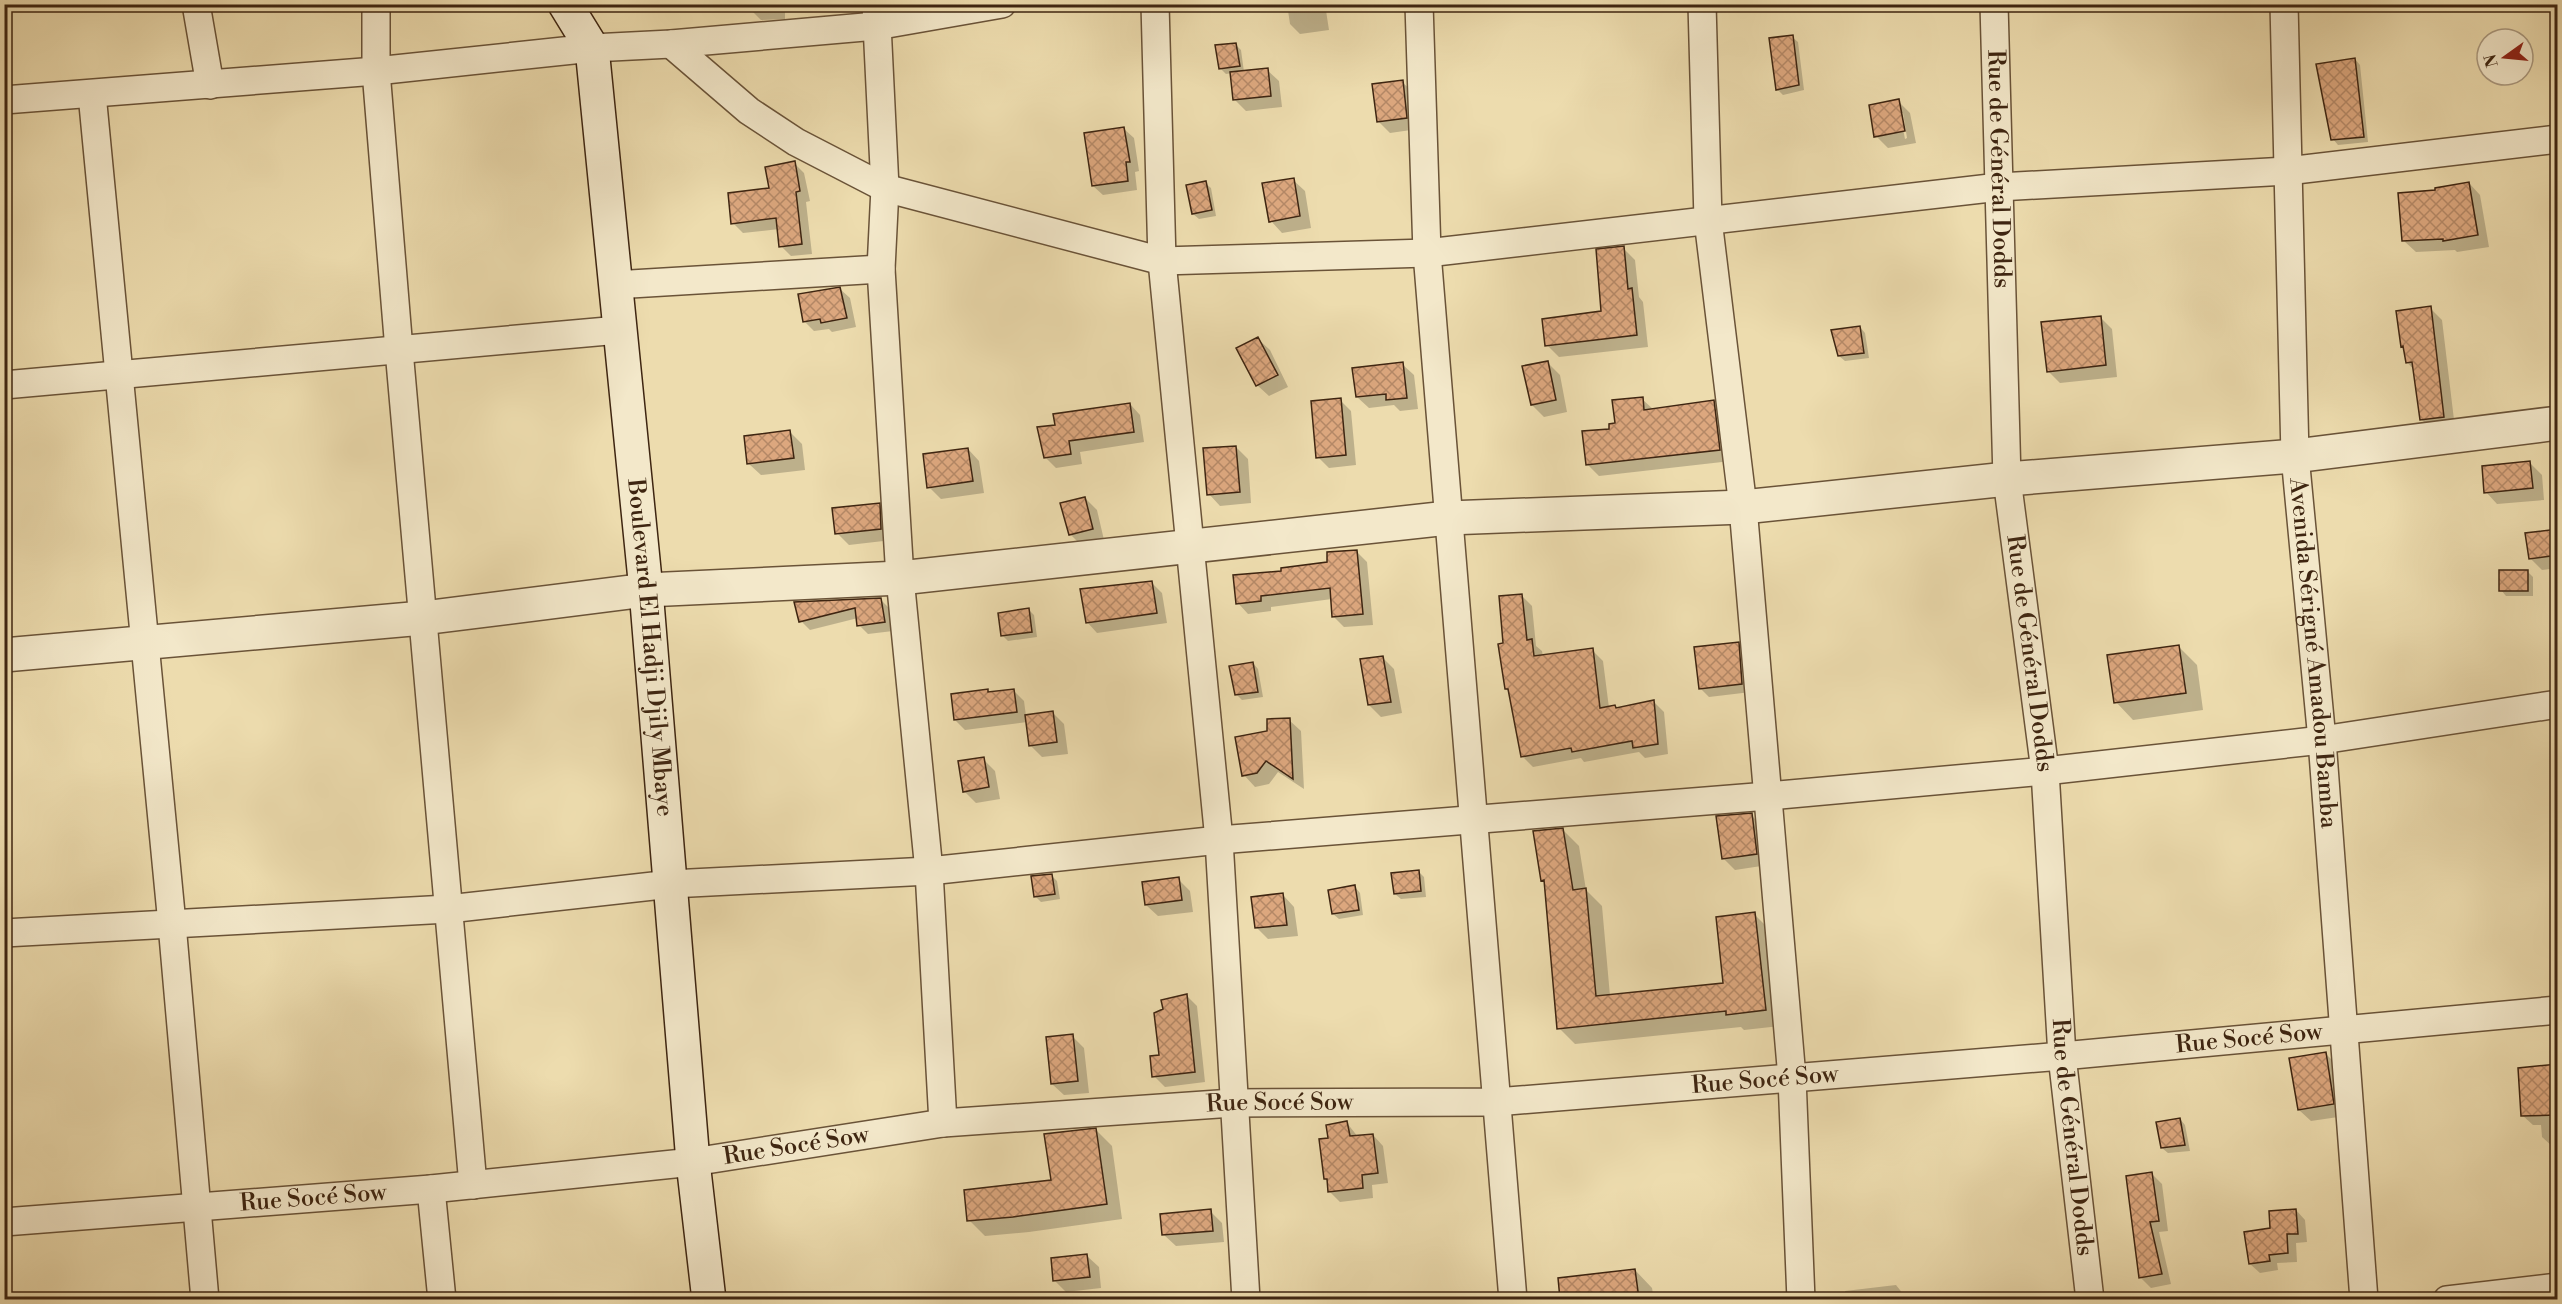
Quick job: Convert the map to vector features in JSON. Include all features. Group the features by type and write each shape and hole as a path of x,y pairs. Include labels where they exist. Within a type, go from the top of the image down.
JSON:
{"street":[{"path":"196,4 210,85"},
{"path":"376,4 376,71 473,1185"},
{"name":"Boulevard El Hadji Djily Mbaye","path":"565,4 592,48 646,590 693,1162 709,1299"},
{"path":"4,100 376,71 592,48 671,44 876,15 1002,4"},
{"path":"1155,4 1162,261 1219,840 1246,1299"},
{"path":"1419,4 1426,253 1513,1299"},
{"path":"1702,4 1708,220 1743,507 1768,796 1792,1077 1801,1299"},
{"name":"Rue de Général Dodds","path":"1994,4 2007,479 2045,771 2062,1056 2090,1299"},
{"name":"Avenida Sérigné Amadou Bamba","path":"2284,4 2295,456 2322,740 2364,1299"},
{"path":"876,15 885,188 881,269 900,578 929,871 942,1123"},
{"path":"671,44 749,111 787,136 885,188 1162,261 1426,253 1999,187 2287,171 2558,138"},
{"path":"92,94 121,375 205,1299"},
{"path":"614,285 881,269"},
{"path":"4,385 619,330"},
{"path":"4,655 423,618 646,590 900,578 1191,548 1448,518 1743,507 2007,479 2295,456 2558,423"},
{"path":"4,933 448,909 671,884 929,871 1219,840 1768,796 2045,771 2322,740 2558,704"},
{"name":"Rue Socé Sow","path":"4,1222 431,1189 693,1162 942,1123 1233,1103 1496,1102 2062,1056 2558,1010"},
{"path":"431,1189 442,1299"},
{"path":"2447,1299 2558,1287"}],"building":[{"path":"1793,35 1799,85 1776,90 1769,38"},
{"path":"1236,43 1240,66 1219,69 1215,45"},
{"path":"2355,58 2364,137 2331,140 2316,64"},
{"path":"1268,68 1271,96 1233,100 1230,72"},
{"path":"1403,80 1407,118 1377,122 1372,84"},
{"path":"1899,99 1905,131 1874,137 1869,105"},
{"path":"1124,127 1130,162 1126,162 1128,181 1092,186 1084,133"},
{"path":"795,161 800,191 796,192 802,244 779,247 776,218 731,224 728,193 769,188 765,167"},
{"path":"1294,178 1300,216 1269,222 1262,183"},
{"path":"1206,181 1212,210 1192,214 1186,185"},
{"path":"2469,182 2478,235 2443,241 2443,239 2402,241 2398,193 2435,190 2435,188"},
{"path":"1624,246 1628,289 1632,288 1637,335 1545,346 1542,319 1601,311 1596,249"},
{"path":"840,287 847,318 821,323 820,319 803,322 798,294"},
{"path":"2431,306 2444,417 2420,420 2412,362 2406,363 2403,346 2401,347 2396,311"},
{"path":"2101,316 2106,365 2047,372 2041,322"},
{"path":"1860,326 1864,353 1838,356 1831,330"},
{"path":"1258,337 1278,375 1256,386 1236,348"},
{"path":"1548,361 1556,400 1531,405 1522,366"},
{"path":"1403,362 1407,398 1386,400 1386,394 1356,397 1352,368"},
{"path":"1643,397 1644,410 1714,400 1720,450 1586,465 1582,431 1609,429 1609,424 1615,423 1612,400"},
{"path":"1341,398 1346,455 1316,458 1311,401"},
{"path":"1130,403 1134,432 1069,441 1071,454 1044,458 1037,427 1055,425 1053,414"},
{"path":"790,430 794,458 747,464 744,436"},
{"path":"1236,446 1240,492 1207,495 1203,448"},
{"path":"968,448 973,481 927,488 923,454"},
{"path":"2530,461 2533,488 2484,493 2482,466"},
{"path":"1085,497 1093,529 1069,535 1060,503"},
{"path":"880,503 881,529 835,534 832,508"},
{"path":"2558,529 2558,555 2529,559 2525,533"},
{"path":"1357,550 1363,614 1332,617 1330,588 1261,596 1261,601 1236,604 1233,575 1281,571 1281,568 1327,562 1327,552"},
{"path":"2499,570 2528,570 2528,591 2499,591"},
{"path":"1152,581 1157,613 1086,623 1080,589"},
{"path":"1522,594 1527,640 1532,639 1534,656 1593,648 1600,708 1615,705 1616,708 1654,700 1658,744 1633,748 1632,741 1572,752 1571,748 1521,757 1508,689 1505,689 1498,644 1503,643 1499,596"},
{"path":"881,598 885,622 857,626 855,608 799,622 794,602"},
{"path":"1029,608 1032,632 1001,636 998,613"},
{"path":"1739,642 1742,684 1699,689 1694,647"},
{"path":"2179,645 2186,693 2114,703 2107,655"},
{"path":"1383,656 1391,702 1368,705 1360,659"},
{"path":"1253,662 1258,692 1235,695 1229,666"},
{"path":"988,689 988,692 1014,689 1017,712 954,720 951,694"},
{"path":"1053,711 1057,742 1029,746 1025,715"},
{"path":"1290,718 1293,779 1266,761 1257,773 1242,776 1235,737 1267,731 1267,719"},
{"path":"984,757 989,787 963,792 958,761"},
{"path":"1752,813 1757,854 1722,859 1716,816"},
{"path":"1563,828 1573,890 1586,888 1596,996 1723,983 1716,917 1755,912 1766,1010 1726,1015 1726,1011 1557,1029 1544,880 1541,881 1533,831"},
{"path":"1419,870 1421,891 1394,894 1391,873"},
{"path":"1052,874 1055,894 1034,897 1031,876"},
{"path":"1179,877 1182,900 1145,905 1142,882"},
{"path":"1355,885 1359,910 1332,914 1328,890"},
{"path":"1283,893 1287,925 1255,928 1251,897"},
{"path":"1187,994 1195,1072 1152,1077 1150,1056 1159,1055 1154,1013 1163,1009 1161,1000"},
{"path":"1073,1034 1078,1081 1051,1084 1046,1037"},
{"path":"2326,1052 2334,1104 2298,1110 2289,1058"},
{"path":"2558,1064 2558,1115 2521,1116 2518,1068"},
{"path":"2180,1118 2185,1145 2161,1148 2156,1122"},
{"path":"1347,1121 1350,1136 1373,1134 1378,1173 1362,1175 1363,1188 1328,1192 1319,1139 1328,1138 1326,1125"},
{"path":"1096,1128 1107,1204 967,1221 964,1190 1051,1180 1044,1134"},
{"path":"2152,1172 2159,1221 2150,1222 2162,1274 2139,1278 2126,1176"},
{"path":"1211,1209 1213,1231 1162,1235 1160,1214"},
{"path":"2296,1209 2298,1234 2287,1234 2288,1253 2269,1255 2270,1261 2249,1264 2244,1232 2270,1228 2269,1211"},
{"path":"1087,1254 1090,1277 1053,1281 1051,1258"},
{"path":"1635,1269 1639,1299 1560,1299 1558,1278"}]}
